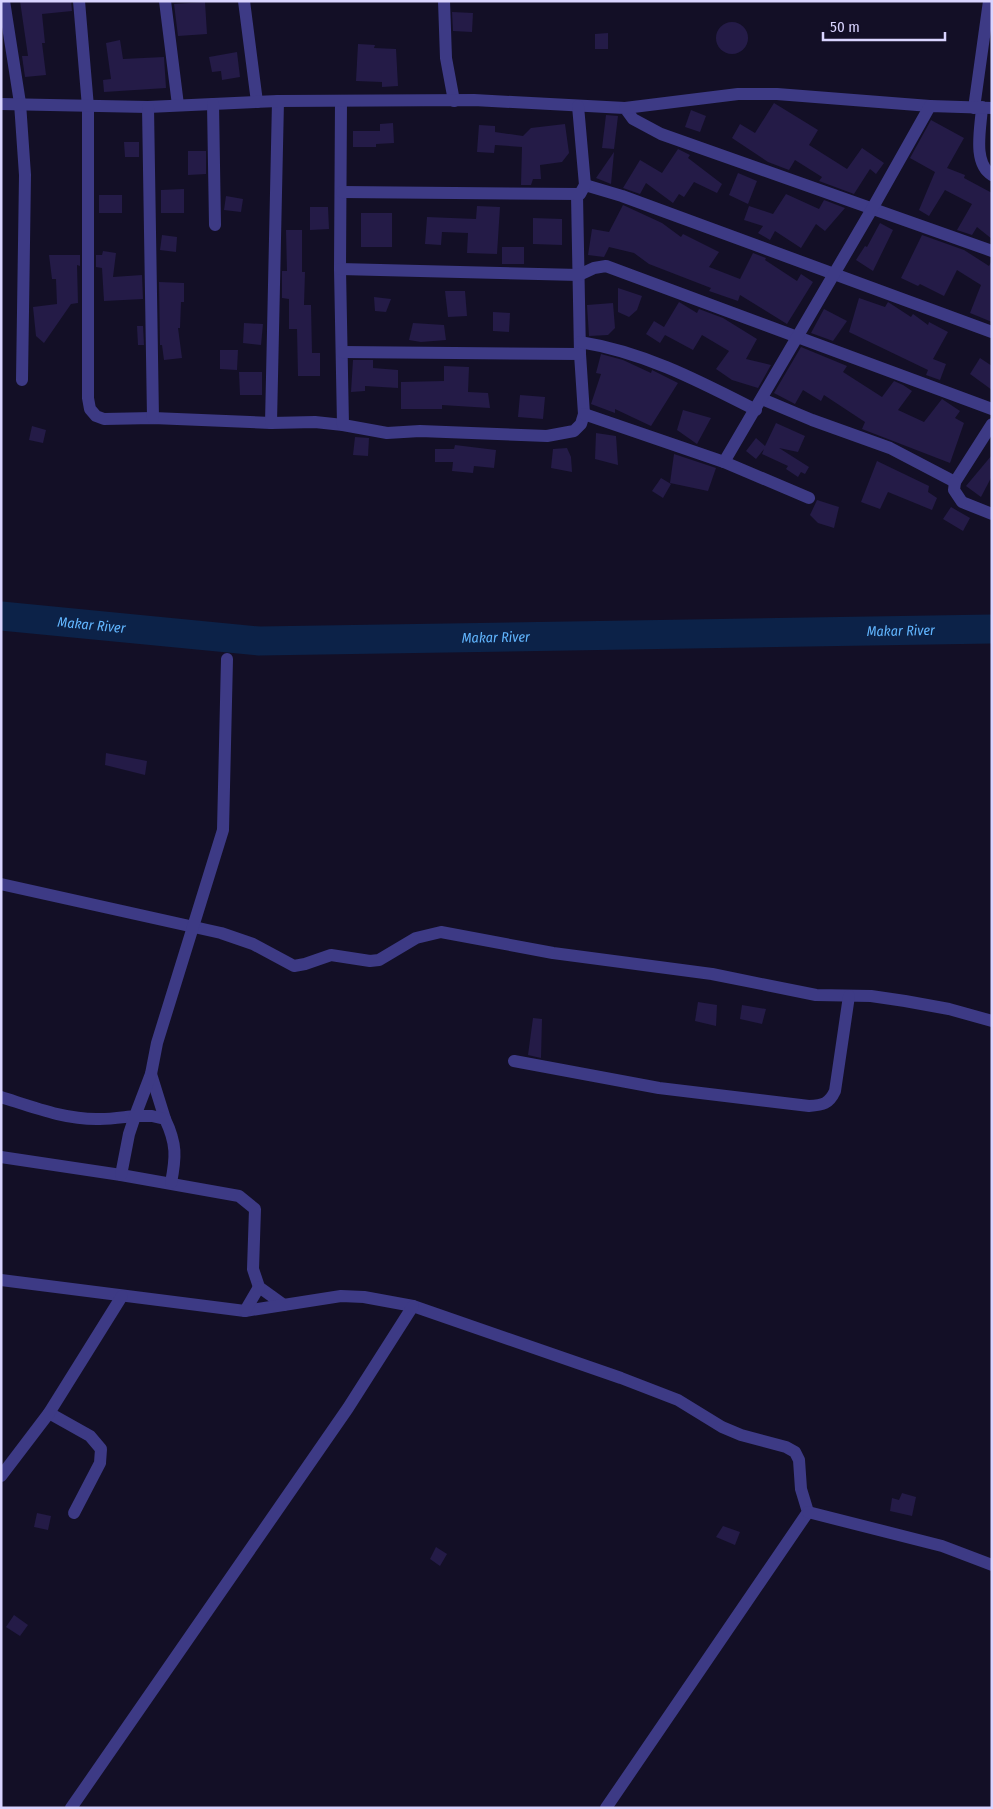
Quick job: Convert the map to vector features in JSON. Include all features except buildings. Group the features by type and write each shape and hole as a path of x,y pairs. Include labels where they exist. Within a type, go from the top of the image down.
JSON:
{"street":[{"path":"4,1 20,104 25,175 22,380"},
{"path":"79,1 88,107 88,398 90,408 96,416 104,420 153,418 271,423 315,422 343,425 380,433 420,431 547,436 574,431 581,424 584,414 580,348 581,190 578,106"},
{"path":"165,1 178,105"},
{"path":"244,1 257,102"},
{"path":"444,1 446,58 454,100"},
{"path":"989,1 980,153 982,164 992,175"},
{"path":"1,104 148,107 278,101 511,100 625,108 738,94 777,94 930,106 983,108"},
{"path":"271,423 278,101"},
{"path":"341,101 342,192 340,269 343,425"},
{"path":"213,104 215,225"},
{"path":"724,462 930,106"},
{"path":"148,107 153,418"},
{"path":"625,108 633,119 661,134 992,251"},
{"path":"342,192 581,190 622,196 992,332"},
{"path":"340,269 579,276 594,268 606,266 992,409"},
{"path":"342,352 613,348 644,357 759,404 890,448 955,482"},
{"path":"584,414 724,462 809,498"},
{"path":"992,424 955,482 954,490 962,502 992,514"},
{"path":"121,1175 129,1134 151,1074 157,1043 224,822 227,659"},
{"path":"1,884 194,926 253,944 294,966 331,955 370,961 379,960 416,938 441,932 553,952 712,974 816,996 849,996 949,1008 992,1021"},
{"path":"514,1060 668,1089 800,1105 824,1105 831,1100 835,1091 849,996"},
{"path":"151,1074 176,1147 171,1183"},
{"path":"1,1097 46,1111 75,1117 100,1119 152,1116 165,1119"},
{"path":"1,1157 171,1183 239,1196 255,1209 253,1269 259,1287 284,1305"},
{"path":"1,1280 246,1311 341,1296 364,1296 412,1306 621,1378 678,1400 722,1427 741,1435 786,1447 795,1452 800,1460 802,1489 808,1512 606,1808"},
{"path":"246,1311 259,1287"},
{"path":"1,1476 48,1413 122,1296"},
{"path":"71,1808 342,1416 412,1306"},
{"path":"48,1413 90,1436 101,1449 100,1463 74,1513"},
{"path":"808,1512 942,1546 992,1565"}],"waterway":[{"name":"Makar River","path":"1,616 259,641 992,629"}]}
